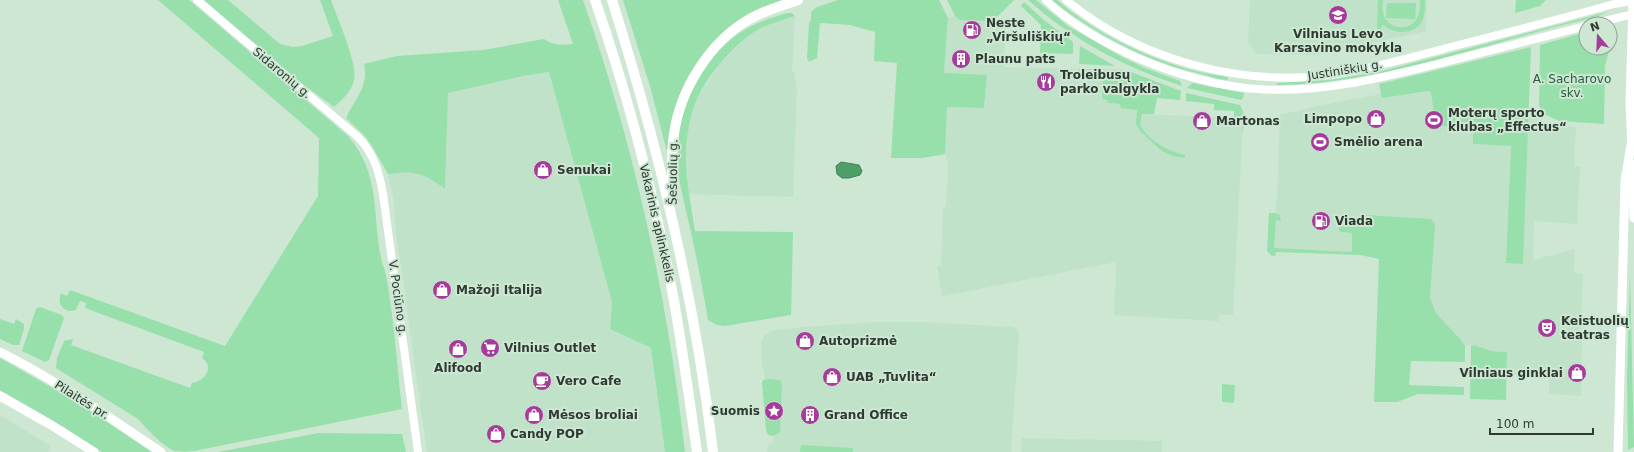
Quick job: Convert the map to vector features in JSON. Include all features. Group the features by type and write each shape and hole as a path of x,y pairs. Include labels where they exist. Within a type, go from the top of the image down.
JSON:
{"highway":[{"name":"Vakarinis aplinkkelis","path":"595,0 625,94 656,216 673,298 697,452"},
{"name":"Vakarinis aplinkkelis","path":"612,0 651,129 672,214 696,335 713,451"},
{"name":"Šešuolių g.","path":"672,214 672,149 674,133 682,100 689,83 697,70 719,44 737,27 768,10 798,0"}],"main road":[{"name":"Sidaronių g.","path":"197,0 366,146"},
{"name":"Justiniškių g.","path":"1046,0 1067,18 1088,32 1119,49 1151,63 1187,76 1221,84 1259,89 1323,87 1374,78 1578,28"},
{"name":"Justiniškių g.","path":"1066,0 1095,21 1124,38 1161,53 1190,63 1230,73 1280,78 1335,74 1385,64 1614,4 1633,1"},
{"path":"1633,1 1630,103 1634,218"},
{"path":"1618,18 1633,14"},
{"path":"1618,452 1625,181 1631,145"},
{"name":"V. Pociūno g.","path":"366,146 376,164 381,183 418,452"},
{"name":"Pilaitės pr.","path":"0,352 87,403 161,452"},
{"path":"0,396 94,452"},
{"path":"77,441 82,452"}],"shaded area":[{"name":"Vilniaus Levo Karsavino mokykla","path":"1250,0 1427,0 1426,31 1318,55 1257,54 1248,43"},
{"path":"795,16 792,71 794,72 797,91 793,197 689,194 686,155 688,129 698,97 720,63 740,44 756,31 778,21"},
{"path":"955,16 960,20 993,21 1000,33 999,42 1005,43 1004,67 1079,69 1079,76 1103,77 1108,103 1121,104 1137,110 1142,114 1221,117 1221,120 1243,121 1233,315 1219,315 1219,321 1114,315 1116,262 942,296 937,266 941,265 943,207 946,207 948,166 945,154 947,107 984,108 987,76 944,74 948,18"},
{"path":"549,72 612,302 610,329 651,348 665,452 427,452 395,225 394,203 388,174 401,172 418,173 430,178 445,189 448,93 523,76"},
{"path":"1429,91 1431,93 1434,114 1441,114 1474,127 1473,144 1511,146 1506,263 1523,263 1528,114 1533,114 1540,122 1576,127 1574,167 1580,167 1577,224 1534,221 1533,260 1575,249 1574,273 1583,274 1580,339 1582,340 1581,396 1549,394 1549,376 1507,374 1507,352 1491,351 1475,345 1465,346 1436,313 1430,298 1431,279 1364,221 1356,221 1339,227 1341,232 1352,233 1352,253 1274,248 1276,220 1281,220 1280,215 1275,213 1280,115 1381,94 1382,98"},
{"path":"841,162 859,165 862,171 860,175 842,178 837,174 836,166"},
{"path":"876,322 920,322 1013,327 1017,329 1019,335 1011,452 767,452 768,445 773,443 774,436 776,436 782,385 768,379 765,380 762,366 761,343 765,334 776,330 802,327"},
{"path":"0,415 51,446 48,452 0,452"},
{"path":"1022,438 1162,441 1162,452 1021,452"}],"green space":[{"path":"158,0 189,0 348,136 359,151 366,165 374,194 378,241 381,260 386,275 391,308 402,409 196,451 174,451 159,441 138,419 56,368 57,358 64,341 73,339 71,345 190,388 192,383 201,380 207,373 208,365 202,358 204,352 85,308 86,303 80,301 76,310 65,310 62,308 60,301 61,293 67,296 70,290 225,346 318,196 319,138"},
{"path":"204,0 228,0 280,44 293,47 302,46 333,36 320,0 331,0 353,63 354,80 349,92 334,107 301,83"},
{"path":"558,0 583,0 618,110 647,223 659,280 678,395 685,452 665,452 651,348 610,329 612,302 549,72 523,76 448,93 445,189 431,179 419,174 405,172 388,174 365,136 346,118 365,80 364,64 397,56 483,50 544,39 551,43 565,45 573,44"},
{"path":"623,0 783,0 760,8 694,68 682,90 676,107 669,133 667,152 650,86"},
{"path":"838,0 939,0 948,18 944,73 987,75 984,108 947,107 945,154 923,158 891,158 897,63 874,61 875,32 850,25 820,23 817,58 809,62 807,58 811,12 817,7"},
{"path":"947,0 1014,0 993,21 960,20 955,16"},
{"path":"1028,0 1036,0 1068,26 1122,57 1145,68 1180,81 1182,86 1140,70 1100,51 1063,28"},
{"path":"1051,0 1057,0 1087,23 1103,33 1155,58 1191,70 1227,77 1228,80 1218,79 1181,69 1141,54 1104,35"},
{"path":"1378,0 1383,0 1383,12 1387,21 1396,27 1407,27 1415,21 1418,16 1420,0 1425,0 1425,12 1420,25 1410,31 1398,32 1387,28 1382,24 1381,30 1377,30"},
{"path":"1516,0 1546,0 1540,6 1515,13"},
{"path":"1024,2 1044,20 1073,42 1073,54 1040,53 1041,25 1021,6"},
{"path":"1387,3 1416,3 1415,19 1386,18"},
{"path":"1607,12 1597,16 1592,16"},
{"path":"787,13 792,13 795,16 770,24 756,31 739,44 715,69 698,97 689,126 686,165 695,231 793,232 791,315 725,326 717,325 708,320 680,182 677,163 677,138 680,122 684,106 698,76 718,51 736,35 750,27 764,20"},
{"path":"1578,20 1578,21 1412,66 1345,79 1277,85 1277,83 1329,80 1382,71"},
{"name":"A. Sacharovo skv.","path":"1578,34 1578,56 1608,56 1605,66 1604,124 1559,121 1544,114 1539,106 1540,45"},
{"path":"1080,46 1115,66 1079,64"},
{"path":"1531,47 1523,264 1506,263 1511,146 1473,144 1473,127 1440,126 1441,115 1434,114 1431,93 1429,91 1382,98 1379,84"},
{"path":"1079,69 1126,70 1181,91 1180,100 1157,98 1154,114 1142,114 1140,125 1153,140 1165,148 1185,155 1185,158 1172,156 1162,151 1140,131 1136,124 1137,110 1121,108 1120,104 1108,103 1107,100 1102,99 1103,77 1079,76"},
{"path":"1192,83 1244,93 1243,98 1241,100 1187,88"},
{"path":"1186,93 1240,105 1245,118 1242,132 1243,121 1234,121 1234,111 1214,110 1214,104 1186,101"},
{"path":"1269,213 1280,215 1281,221 1276,220 1274,248 1352,252 1352,233 1341,232 1338,229 1340,226 1345,225 1346,222 1364,221 1364,217 1366,215 1431,219 1435,224 1430,298 1436,313 1465,346 1465,362 1411,361 1409,385 1464,387 1464,395 1418,394 1397,402 1374,402 1379,259 1360,255 1276,252 1275,256 1272,256 1267,251"},
{"path":"1630,273 1634,447 1628,450 1627,379"},
{"path":"40,307 62,315 64,318 49,360 45,362 22,351 36,309"},
{"path":"0,319 14,324 16,319 24,324 19,345 13,345 0,339"},
{"path":"1475,345 1491,351 1507,352 1506,400 1470,399 1471,346"},
{"path":"0,358 84,406 151,452 102,452 64,427 0,390"},
{"path":"763,380 780,380 782,385 780,432 774,436 768,435 766,430 762,383"},
{"path":"1222,384 1235,385 1234,403 1222,402"},
{"path":"319,433 402,434 406,452 218,452"},
{"path":"801,445 853,448 853,452 800,452"}],"place":[{"name":"Vilniaus Levo Karsavino mokykla","path":"1338,15"},
{"name":"Neste „Viršuliškių“","path":"972,30"},
{"name":"Plaunu pats","path":"961,59"},
{"name":"Troleibusų parko valgykla","path":"1046,82"},
{"name":"Limpopo","path":"1376,119"},
{"name":"Moterų sporto klubas „Effectus“","path":"1434,120"},
{"name":"Martonas","path":"1202,121"},
{"name":"Smėlio arena","path":"1320,142"},
{"name":"Senukai","path":"543,170"},
{"name":"Viada","path":"1321,221"},
{"name":"Mažoji Italija","path":"442,290"},
{"name":"Keistuolių teatras","path":"1547,328"},
{"name":"Autoprizmė","path":"805,341"},
{"name":"Vilnius Outlet","path":"490,348"},
{"name":"Alifood","path":"458,349"},
{"name":"Vilniaus ginklai","path":"1577,373"},
{"name":"UAB „Tuvlita“","path":"832,377"},
{"name":"Vero Cafe","path":"542,381"},
{"name":"Suomis","path":"774,411"},
{"name":"Mėsos broliai","path":"534,415"},
{"name":"Grand Office","path":"810,415"},
{"name":"Candy POP","path":"496,434"}]}
